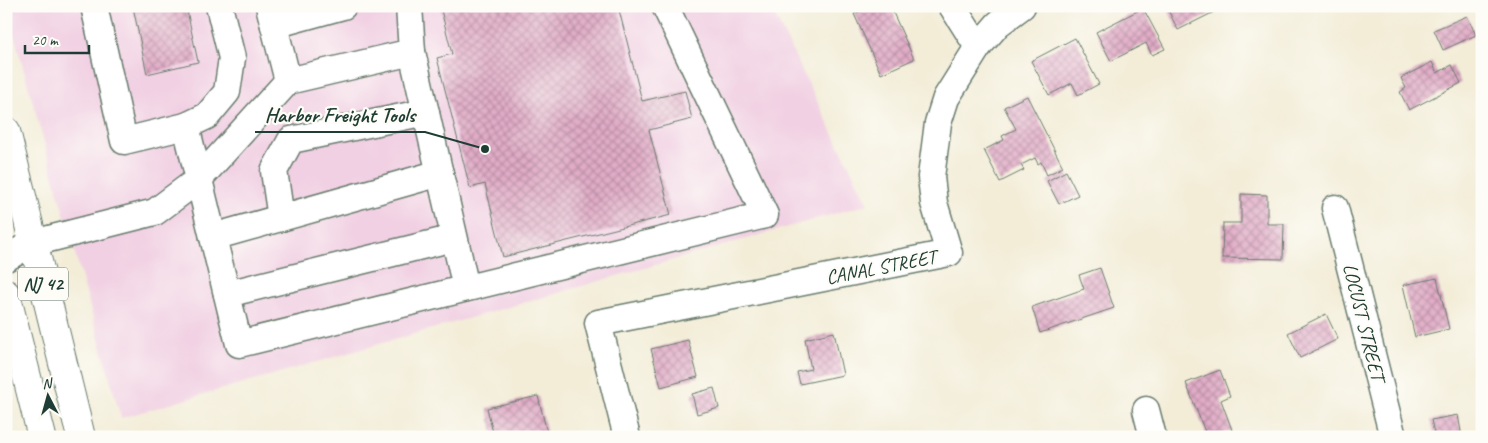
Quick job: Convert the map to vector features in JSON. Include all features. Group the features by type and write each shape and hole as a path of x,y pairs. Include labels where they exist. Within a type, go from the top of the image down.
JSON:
{"highway":[{"name":"NJ 42","path":"6,131 81,437"},
{"name":"NJ 42","path":"6,294 13,348 42,437"}],"street":[{"path":"94,6 124,141 186,126 207,116 227,92 232,58 219,6"},
{"path":"288,81 272,16 343,6"},
{"path":"409,6 412,52 466,288"},
{"path":"186,126 239,344 765,215 665,6"},
{"path":"952,6 978,47"},
{"name":"CANAL STREET","path":"628,437 598,323 949,253 934,203 931,177 938,123 946,98 978,47 998,24 1022,6"},
{"path":"6,258 33,243 155,212 199,179 288,81 412,52"},
{"path":"280,218 274,171 291,140 426,112"},
{"path":"213,237 440,173"},
{"name":"LOCUST STREET","path":"1335,208 1393,437"},
{"path":"227,294 454,238"},
{"path":"1146,410 1153,437"}],"shaded area":[{"path":"6,6 770,6 868,204 121,418"}],"building":[{"path":"186,6 198,62 147,74 133,7"},
{"path":"440,6 559,6 560,11 578,6 618,6 642,101 685,91 692,119 649,130 671,215 503,257 485,184 470,188 437,58 452,54"},
{"path":"872,6 890,6 914,59 881,74 854,14"},
{"path":"1166,6 1221,6 1222,8 1178,30"},
{"path":"1143,8 1165,49 1152,55 1146,43 1111,61 1096,32"},
{"path":"1467,16 1476,35 1443,50 1434,30"},
{"path":"1075,38 1099,84 1078,95 1072,83 1049,95 1031,61"},
{"path":"1432,62 1437,73 1452,65 1461,83 1409,110 1400,92 1406,88 1401,78"},
{"path":"1027,96 1063,167 1047,175 1041,162 1038,164 1035,158 1021,165 1024,170 1000,182 984,150 1004,140 1002,136 1016,129 1004,107"},
{"path":"1066,171 1078,195 1059,204 1047,181"},
{"path":"1241,194 1267,195 1267,224 1284,224 1283,259 1222,258 1223,223 1241,223"},
{"path":"1100,268 1114,308 1040,333 1032,307 1084,289 1079,275"},
{"path":"1437,278 1449,329 1415,337 1403,285"},
{"path":"1326,314 1338,339 1300,358 1288,333"},
{"path":"834,332 843,375 800,384 797,372 811,369 805,339"},
{"path":"688,340 698,377 661,387 651,349"},
{"path":"1220,370 1230,396 1221,400 1232,430 1215,437 1207,437 1186,383"},
{"path":"714,388 719,408 697,414 692,394"},
{"path":"538,396 548,437 494,437 487,408"},
{"path":"1458,415 1462,437 1435,437 1431,420"}],"place":[{"name":"Harbor Freight Tools","path":"485,149"}]}
